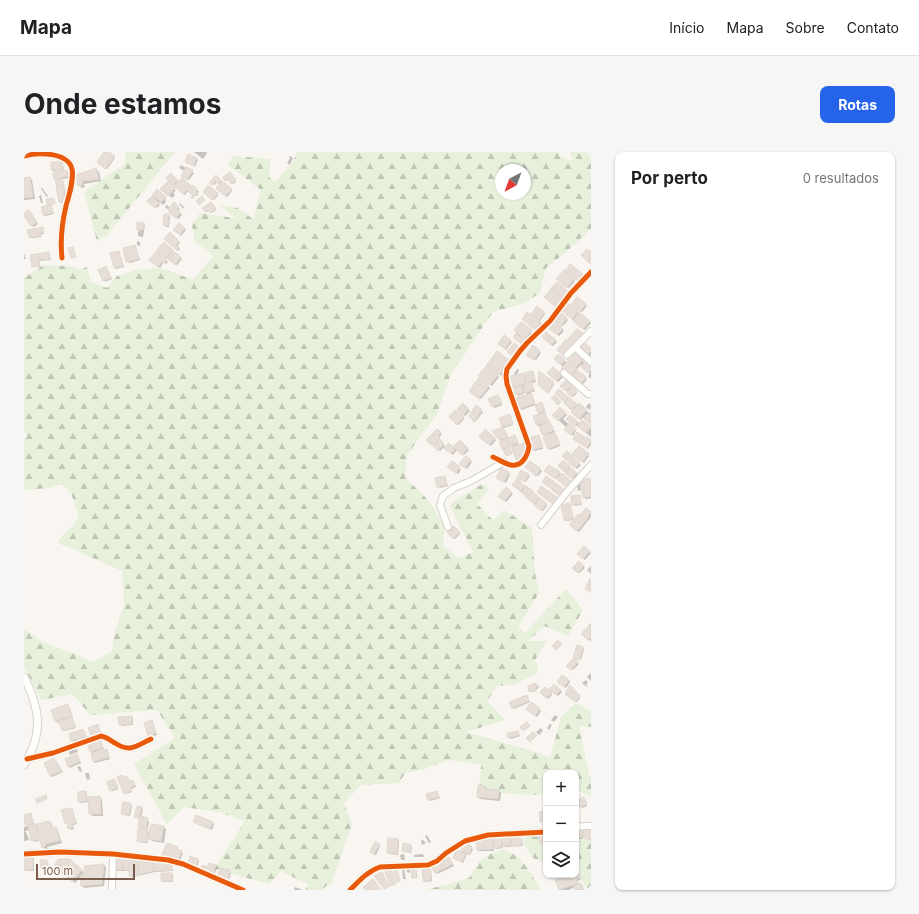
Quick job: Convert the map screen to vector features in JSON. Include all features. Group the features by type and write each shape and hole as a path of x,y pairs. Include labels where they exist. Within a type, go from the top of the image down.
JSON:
{"street":[{"path":"24,156 31,154 53,153 69,162 72,169 70,191 62,226 60,244 62,258"},
{"path":"493,456 511,465 517,465 522,462 528,454 529,446 508,384 506,376 507,370 527,343 550,321 571,293 591,272"},
{"path":"567,355 591,331"},
{"path":"575,347 591,362"},
{"path":"564,373 588,394 591,394"},
{"path":"448,527 440,505 442,496 454,488 471,481 504,462"},
{"path":"541,525 566,493 591,465"},
{"path":"24,677 31,692 38,720 36,740 26,762"},
{"path":"26,762 101,736 121,747 128,749 150,739"},
{"path":"579,827 591,826"},
{"path":"350,890 373,869 380,867 428,865 437,861 446,853 466,841 488,835 543,832"},
{"path":"24,854 60,852 113,854 168,860 183,864 243,890"},
{"path":"112,890 113,854"}],"green space":[{"path":"126,152 175,152 107,235 97,241 84,192 125,164"},
{"path":"297,152 558,152 562,158 573,161 570,152 591,152 591,229 546,268 540,293 522,304 493,312 451,374 437,414 407,455 405,477 428,500 445,526 443,545 458,558 473,552 450,506 455,500 482,484 489,489 477,504 493,520 504,510 532,528 535,573 539,593 518,627 525,633 566,589 583,610 568,636 545,626 528,641 547,641 536,658 538,672 516,684 497,686 487,701 505,720 466,732 538,753 550,758 561,717 576,703 591,711 591,727 579,726 589,775 591,777 591,796 579,791 579,770 543,770 543,794 539,795 502,793 479,796 481,764 448,760 421,770 405,773 399,783 361,785 344,803 352,824 332,882 321,890 304,890 309,885 281,871 269,884 214,869 245,821 219,812 184,807 167,824 134,764 175,738 157,710 90,715 73,694 41,700 24,666 24,629 48,645 76,654 93,662 112,651 115,632 124,605 122,571 57,542 79,518 71,493 62,484 49,488 24,490 24,439 27,437 24,429 24,278 43,265 68,266 80,270 87,267 91,282 107,288 117,276 135,270 162,268 193,280 213,256 194,240 192,224 200,213 235,218 219,205 238,208 253,219 261,190 227,164 234,156 271,159 269,177 275,182 293,162"},
{"path":"543,833 543,861 540,862 532,857 522,839"},
{"path":"579,835 591,835 591,890 588,890 579,874"},
{"path":"503,849 517,856 526,866 541,890 424,890 469,878 479,862 486,856"}],"building":[{"path":"104,152 109,152 115,156 105,169 97,162"},
{"path":"188,154 197,158 193,166 185,162"},
{"path":"51,162 62,162 63,169 51,170"},
{"path":"186,167 193,170 187,180 181,176"},
{"path":"96,168 99,179 82,181 83,185 78,186 76,175"},
{"path":"66,170 68,176 54,179 53,172"},
{"path":"230,172 236,180 231,184 228,179 225,181 223,177"},
{"path":"171,173 178,181 173,185 166,178"},
{"path":"216,175 221,180 218,184 215,181 212,185 209,183"},
{"path":"30,177 33,197 24,198 24,178"},
{"path":"62,178 64,185 57,186 55,180"},
{"path":"182,178 191,186 183,194 174,186"},
{"path":"168,181 175,188 168,196 160,189"},
{"path":"222,181 232,189 225,196 216,188"},
{"path":"64,185 64,201 59,202 56,187"},
{"path":"193,185 198,190 196,192 198,193 192,199 191,197 193,195 187,191"},
{"path":"208,185 218,193 212,200 203,192"},
{"path":"157,189 166,197 161,202 152,195"},
{"path":"152,196 159,203 155,208 147,201"},
{"path":"202,196 205,200 199,205 196,201"},
{"path":"54,198 55,204 47,205 46,199"},
{"path":"174,202 179,207 177,210 181,212 176,218 169,213 170,211 168,209"},
{"path":"211,202 216,208 210,213 208,210 205,212 202,208"},
{"path":"51,205 53,213 43,215 41,207"},
{"path":"29,210 37,222 31,226 24,216 24,213"},
{"path":"164,214 169,214 168,226 163,225"},
{"path":"137,222 144,223 143,230 137,230"},
{"path":"179,223 185,228 180,235 173,230"},
{"path":"43,227 44,232 40,233 40,236 29,237 27,230"},
{"path":"170,232 179,241 176,245 179,247 177,250 164,239"},
{"path":"164,242 173,250 166,258 157,250"},
{"path":"135,245 139,259 126,262 123,248"},
{"path":"73,247 76,257 71,258 68,248"},
{"path":"587,249 591,252 590,264 581,255"},
{"path":"119,251 123,266 114,268 110,253"},
{"path":"157,251 167,260 164,263 162,262 158,267 149,260"},
{"path":"173,251 181,257 175,265 167,258"},
{"path":"49,252 50,259 39,260 40,266 32,267 30,255"},
{"path":"570,264 583,274 578,281 565,271"},
{"path":"106,266 111,278 103,281 98,270"},
{"path":"564,270 574,279 567,288 556,279"},
{"path":"557,282 568,291 562,298 551,288"},
{"path":"551,289 563,298 556,307 544,297"},
{"path":"577,297 586,304 580,312 571,305"},
{"path":"568,304 578,312 572,319 562,311"},
{"path":"537,306 545,312 539,320 531,314"},
{"path":"527,312 541,322 535,330 522,319"},
{"path":"579,312 590,321 583,329 573,321"},
{"path":"561,313 567,318 561,326 554,320"},
{"path":"553,320 563,329 557,335 547,327"},
{"path":"521,322 532,330 524,339 514,330"},
{"path":"577,329 584,334 575,345 568,339"},
{"path":"546,332 556,340 551,345 542,337"},
{"path":"516,333 524,340 521,344 513,337"},
{"path":"504,335 511,340 505,349 498,344"},
{"path":"566,339 573,345 564,356 557,350"},
{"path":"583,341 591,348 591,351 587,355 578,346"},
{"path":"514,343 520,348 513,357 507,352"},
{"path":"533,345 540,351 534,360 526,355"},
{"path":"497,351 510,361 499,375 487,365"},
{"path":"573,352 583,360 576,367 567,359"},
{"path":"558,354 565,360 561,365 554,359"},
{"path":"567,361 577,368 571,377 561,369"},
{"path":"585,362 591,367 591,370 588,373 581,367"},
{"path":"487,365 498,375 490,385 478,376"},
{"path":"553,367 562,375 556,381 547,373"},
{"path":"577,370 586,377 581,384 572,377"},
{"path":"533,371 535,380 526,383 524,373"},
{"path":"539,371 554,382 548,393 538,385"},
{"path":"523,373 525,383 513,387 511,376"},
{"path":"479,378 489,386 479,399 469,391"},
{"path":"566,380 572,385 566,391 560,386"},
{"path":"531,382 534,390 525,393 523,385"},
{"path":"521,385 524,392 516,395 513,388"},
{"path":"572,386 577,391 571,397 567,393"},
{"path":"559,389 568,397 564,402 555,393"},
{"path":"531,393 535,403 520,409 516,398"},
{"path":"498,395 502,403 492,407 488,399"},
{"path":"555,395 561,402 558,405 551,398"},
{"path":"569,397 577,404 571,410 564,403"},
{"path":"542,402 545,411 538,413 535,405"},
{"path":"463,403 469,409 463,415 457,409"},
{"path":"579,403 587,410 579,419 571,412"},
{"path":"476,405 482,410 474,422 469,416"},
{"path":"560,407 566,413 558,421 552,415"},
{"path":"455,410 464,417 457,425 449,417"},
{"path":"545,412 548,422 536,425 533,416"},
{"path":"589,412 591,413 591,425 583,418"},
{"path":"510,414 513,424 502,427 499,418"},
{"path":"570,415 578,422 574,426 566,419"},
{"path":"582,420 591,427 586,433 577,426"},
{"path":"549,421 554,430 543,436 539,427"},
{"path":"569,423 576,429 571,435 564,430"},
{"path":"503,427 508,437 499,440 492,431"},
{"path":"437,429 441,432 438,436 440,438 433,446 426,440"},
{"path":"485,429 495,438 489,445 479,437"},
{"path":"577,432 591,440 587,448 573,439"},
{"path":"555,433 560,444 548,449 543,438"},
{"path":"515,435 518,443 510,446 507,439"},
{"path":"539,435 543,447 532,450 529,438"},
{"path":"440,439 444,444 438,451 433,446"},
{"path":"506,439 509,446 502,449 499,442"},
{"path":"460,440 468,448 462,455 453,447"},
{"path":"449,443 455,449 451,454 444,448"},
{"path":"524,443 523,457 517,461 511,447"},
{"path":"579,446 589,454 582,462 572,454"},
{"path":"509,447 512,453 506,456 503,450"},
{"path":"567,451 580,463 575,468 562,456"},
{"path":"466,456 471,460 465,468 459,464"},
{"path":"563,460 570,466 565,472 558,466"},
{"path":"452,461 460,467 456,473 447,467"},
{"path":"530,461 541,469 536,476 525,467"},
{"path":"549,465 560,472 556,479 544,471"},
{"path":"570,467 577,473 572,479 565,473"},
{"path":"501,468 509,472 504,482 496,478"},
{"path":"521,470 529,474 525,482 517,478"},
{"path":"562,473 572,482 567,488 557,479"},
{"path":"445,476 447,485 437,487 435,478"},
{"path":"546,476 556,483 552,489 542,482"},
{"path":"590,478 591,496 583,498 580,480"},
{"path":"517,479 525,486 520,491 512,485"},
{"path":"557,484 565,490 560,496 552,490"},
{"path":"526,486 533,491 527,498 521,492"},
{"path":"541,486 558,498 553,504 537,492"},
{"path":"506,487 512,492 504,501 498,496"},
{"path":"533,492 539,497 534,504 527,498"},
{"path":"580,495 581,504 572,505 571,496"},
{"path":"540,498 547,504 541,511 534,505"},
{"path":"570,503 573,519 564,520 561,505"},
{"path":"586,508 591,512 586,520 580,515"},
{"path":"578,514 586,521 577,531 569,525"},
{"path":"454,526 460,532 453,539 447,532"},
{"path":"584,546 590,551 583,559 577,554"},
{"path":"579,561 584,566 577,573 572,568"},
{"path":"590,578 591,579 591,592 585,589"},
{"path":"590,624 591,637 588,640 581,634"},
{"path":"558,640 562,644 556,650 552,646"},
{"path":"577,645 583,647 580,660 573,658"},
{"path":"574,658 578,662 571,670 566,666"},
{"path":"562,675 569,680 564,687 557,682"},
{"path":"535,683 538,685 533,692 531,690 529,692 528,686"},
{"path":"554,684 561,690 556,695 549,689"},
{"path":"570,685 580,696 575,702 565,694"},
{"path":"545,687 552,693 546,698 540,692"},
{"path":"527,695 529,701 512,708 509,702"},
{"path":"532,702 540,709 535,716 526,709"},
{"path":"68,704 72,716 55,721 51,710"},
{"path":"132,716 132,724 119,725 118,717"},
{"path":"72,717 75,727 62,731 59,721"},
{"path":"152,720 156,733 148,736 144,723"},
{"path":"527,722 530,726 523,731 520,727"},
{"path":"98,724 100,732 91,735 88,728"},
{"path":"83,729 86,736 71,741 69,734"},
{"path":"518,731 519,735 508,738 507,733"},
{"path":"533,732 537,735 530,742 526,738"},
{"path":"100,738 103,748 90,752 87,742"},
{"path":"107,749 109,757 93,762 91,754"},
{"path":"77,754 80,761 68,767 65,759"},
{"path":"54,758 62,771 50,776 44,763"},
{"path":"122,775 123,777 127,776 130,781 133,780 135,785 130,788 131,791 124,794 117,777"},
{"path":"114,779 118,787 110,791 107,782"},
{"path":"478,785 485,786 486,789 499,790 498,799 477,797"},
{"path":"86,791 87,801 78,802 78,792"},
{"path":"437,791 439,797 428,800 426,794"},
{"path":"46,795 47,799 37,803 35,799"},
{"path":"100,796 101,814 89,814 88,797"},
{"path":"584,797 587,804 579,807 579,799"},
{"path":"123,802 131,803 129,815 121,814"},
{"path":"137,806 142,807 139,818 134,817"},
{"path":"72,808 76,823 72,824 73,827 68,829 61,810"},
{"path":"543,811 543,822 540,822 539,812"},
{"path":"31,813 33,823 25,825 24,815"},
{"path":"196,815 213,822 210,829 193,822"},
{"path":"140,816 148,818 146,828 138,826"},
{"path":"50,821 52,828 56,827 60,841 45,844 46,846 42,848 36,824"},
{"path":"35,824 38,840 31,841 28,825"},
{"path":"151,824 164,826 161,841 148,839"},
{"path":"138,828 148,829 147,842 137,841"},
{"path":"583,828 582,837 579,838 579,829"},
{"path":"584,828 591,829 591,840 583,837"},
{"path":"543,835 543,844 540,844 539,836"},
{"path":"388,838 398,839 397,854 387,853"},
{"path":"492,838 493,849 485,850 484,839"},
{"path":"501,838 502,847 494,848 493,839"},
{"path":"510,838 511,845 503,846 502,839"},
{"path":"511,838 521,838 522,845 511,846"},
{"path":"484,840 485,849 477,850 476,841"},
{"path":"375,842 380,844 374,854 370,852"},
{"path":"167,843 178,847 177,849 182,851 178,861 162,854"},
{"path":"403,843 411,845 410,852 402,851"},
{"path":"465,843 472,847 469,855 461,851"},
{"path":"457,850 466,854 462,862 453,858"},
{"path":"33,856 33,870 24,870 24,857"},
{"path":"190,856 198,859 196,867 188,864"},
{"path":"449,857 453,864 435,873 431,866"},
{"path":"58,859 70,859 82,870 72,882 54,866"},
{"path":"115,859 123,860 122,870 115,870"},
{"path":"40,860 47,860 48,868 41,869"},
{"path":"123,860 129,860 129,870 123,870"},
{"path":"130,860 139,860 138,875 129,876"},
{"path":"139,861 153,862 153,871 138,875"},
{"path":"153,862 171,864 172,870 154,871"},
{"path":"209,863 216,865 213,875 200,870 202,865 207,867"},
{"path":"104,864 102,884 81,886 80,875 85,875 84,866"},
{"path":"430,867 431,880 423,881 422,868"},
{"path":"220,868 230,870 228,880 218,877"},
{"path":"416,868 417,878 412,878 411,869"},
{"path":"397,869 400,881 397,882 393,870"},
{"path":"391,870 396,884 390,886 385,872"},
{"path":"382,872 389,887 384,889 374,876"},
{"path":"161,873 172,873 172,881 161,881"},
{"path":"560,878 578,878 576,879 578,883 559,890 555,880"},
{"path":"373,879 381,890 365,890 363,887"},
{"path":"581,883 583,889 575,890 573,886"}],"cycle path":[{"path":"24,156 37,154 59,156 65,159 72,169 72,183 62,225 62,258"},
{"path":"493,457 511,465 519,464 526,456 529,446 507,384 507,369 520,351 550,321 571,293 591,272"},
{"path":"27,759 53,753 101,736 125,748 137,746 151,739"},
{"path":"350,890 364,877 380,867 428,865 437,861 446,853 465,841 488,835 543,832"},
{"path":"24,854 60,852 113,854 168,860 183,864 243,890"}]}
